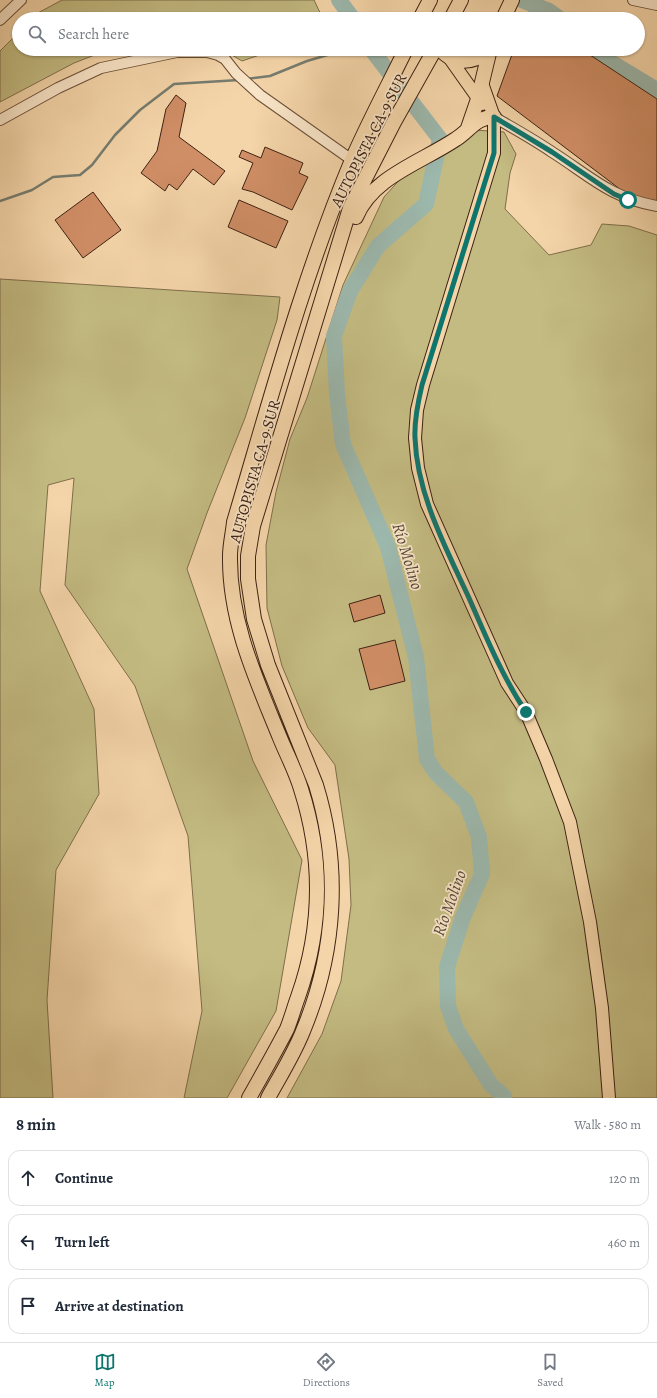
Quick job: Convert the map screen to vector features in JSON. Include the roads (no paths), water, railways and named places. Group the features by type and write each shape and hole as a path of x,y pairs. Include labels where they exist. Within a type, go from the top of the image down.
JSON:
{"highway":[{"path":"429,12 430,0"},
{"path":"431,12 434,0"},
{"path":"455,12 461,0"},
{"path":"507,12 512,0"},
{"name":"AUTOPISTA CA-9 SUR","path":"249,1098 287,1028 304,980 314,931 317,887 316,856 312,831 301,788 246,653 231,581 230,554 234,522 300,303 352,160 403,56"},
{"name":"AUTOPISTA CA-9 SUR","path":"268,1098 303,1031 320,984 328,947 332,887 329,843 322,805 316,785 268,664 254,620 248,579 248,556 253,526 350,208 394,122 431,56"},
{"path":"450,56 455,60 470,61 479,56"},
{"path":"468,128 478,99 489,56"},
{"path":"325,289 334,273 362,203 379,187 407,167 457,139 480,118 494,117"}],"main road":[{"path":"447,56 478,99 494,117"},
{"path":"482,83 494,117 494,153 422,385 417,410 415,438 418,468 427,504 507,683 529,719 570,822 590,922 602,1008 610,1098"}],"street":[{"path":"0,20 21,0"},
{"path":"632,0 657,5"},
{"path":"0,120 52,92 102,68 156,56"},
{"path":"220,56 225,59 236,73 252,88 352,160"},
{"path":"494,117 552,152 614,194 628,200 657,206"}],"waterway":[{"path":"339,0 348,12"},
{"path":"522,0 550,12"},
{"path":"246,79 270,76 307,61 324,56"},
{"name":"Río Molino","path":"376,56 440,139 426,204 378,246 350,291 334,336 337,394 343,444 388,547 416,657 427,759 436,773 466,802 479,837 482,874 463,917 447,967 448,1006 456,1029 491,1085 504,1096 504,1098"},
{"path":"601,56 657,90"},
{"path":"0,201 32,190 53,177 80,175 92,165 115,135 140,110 174,84 239,80"}]}
